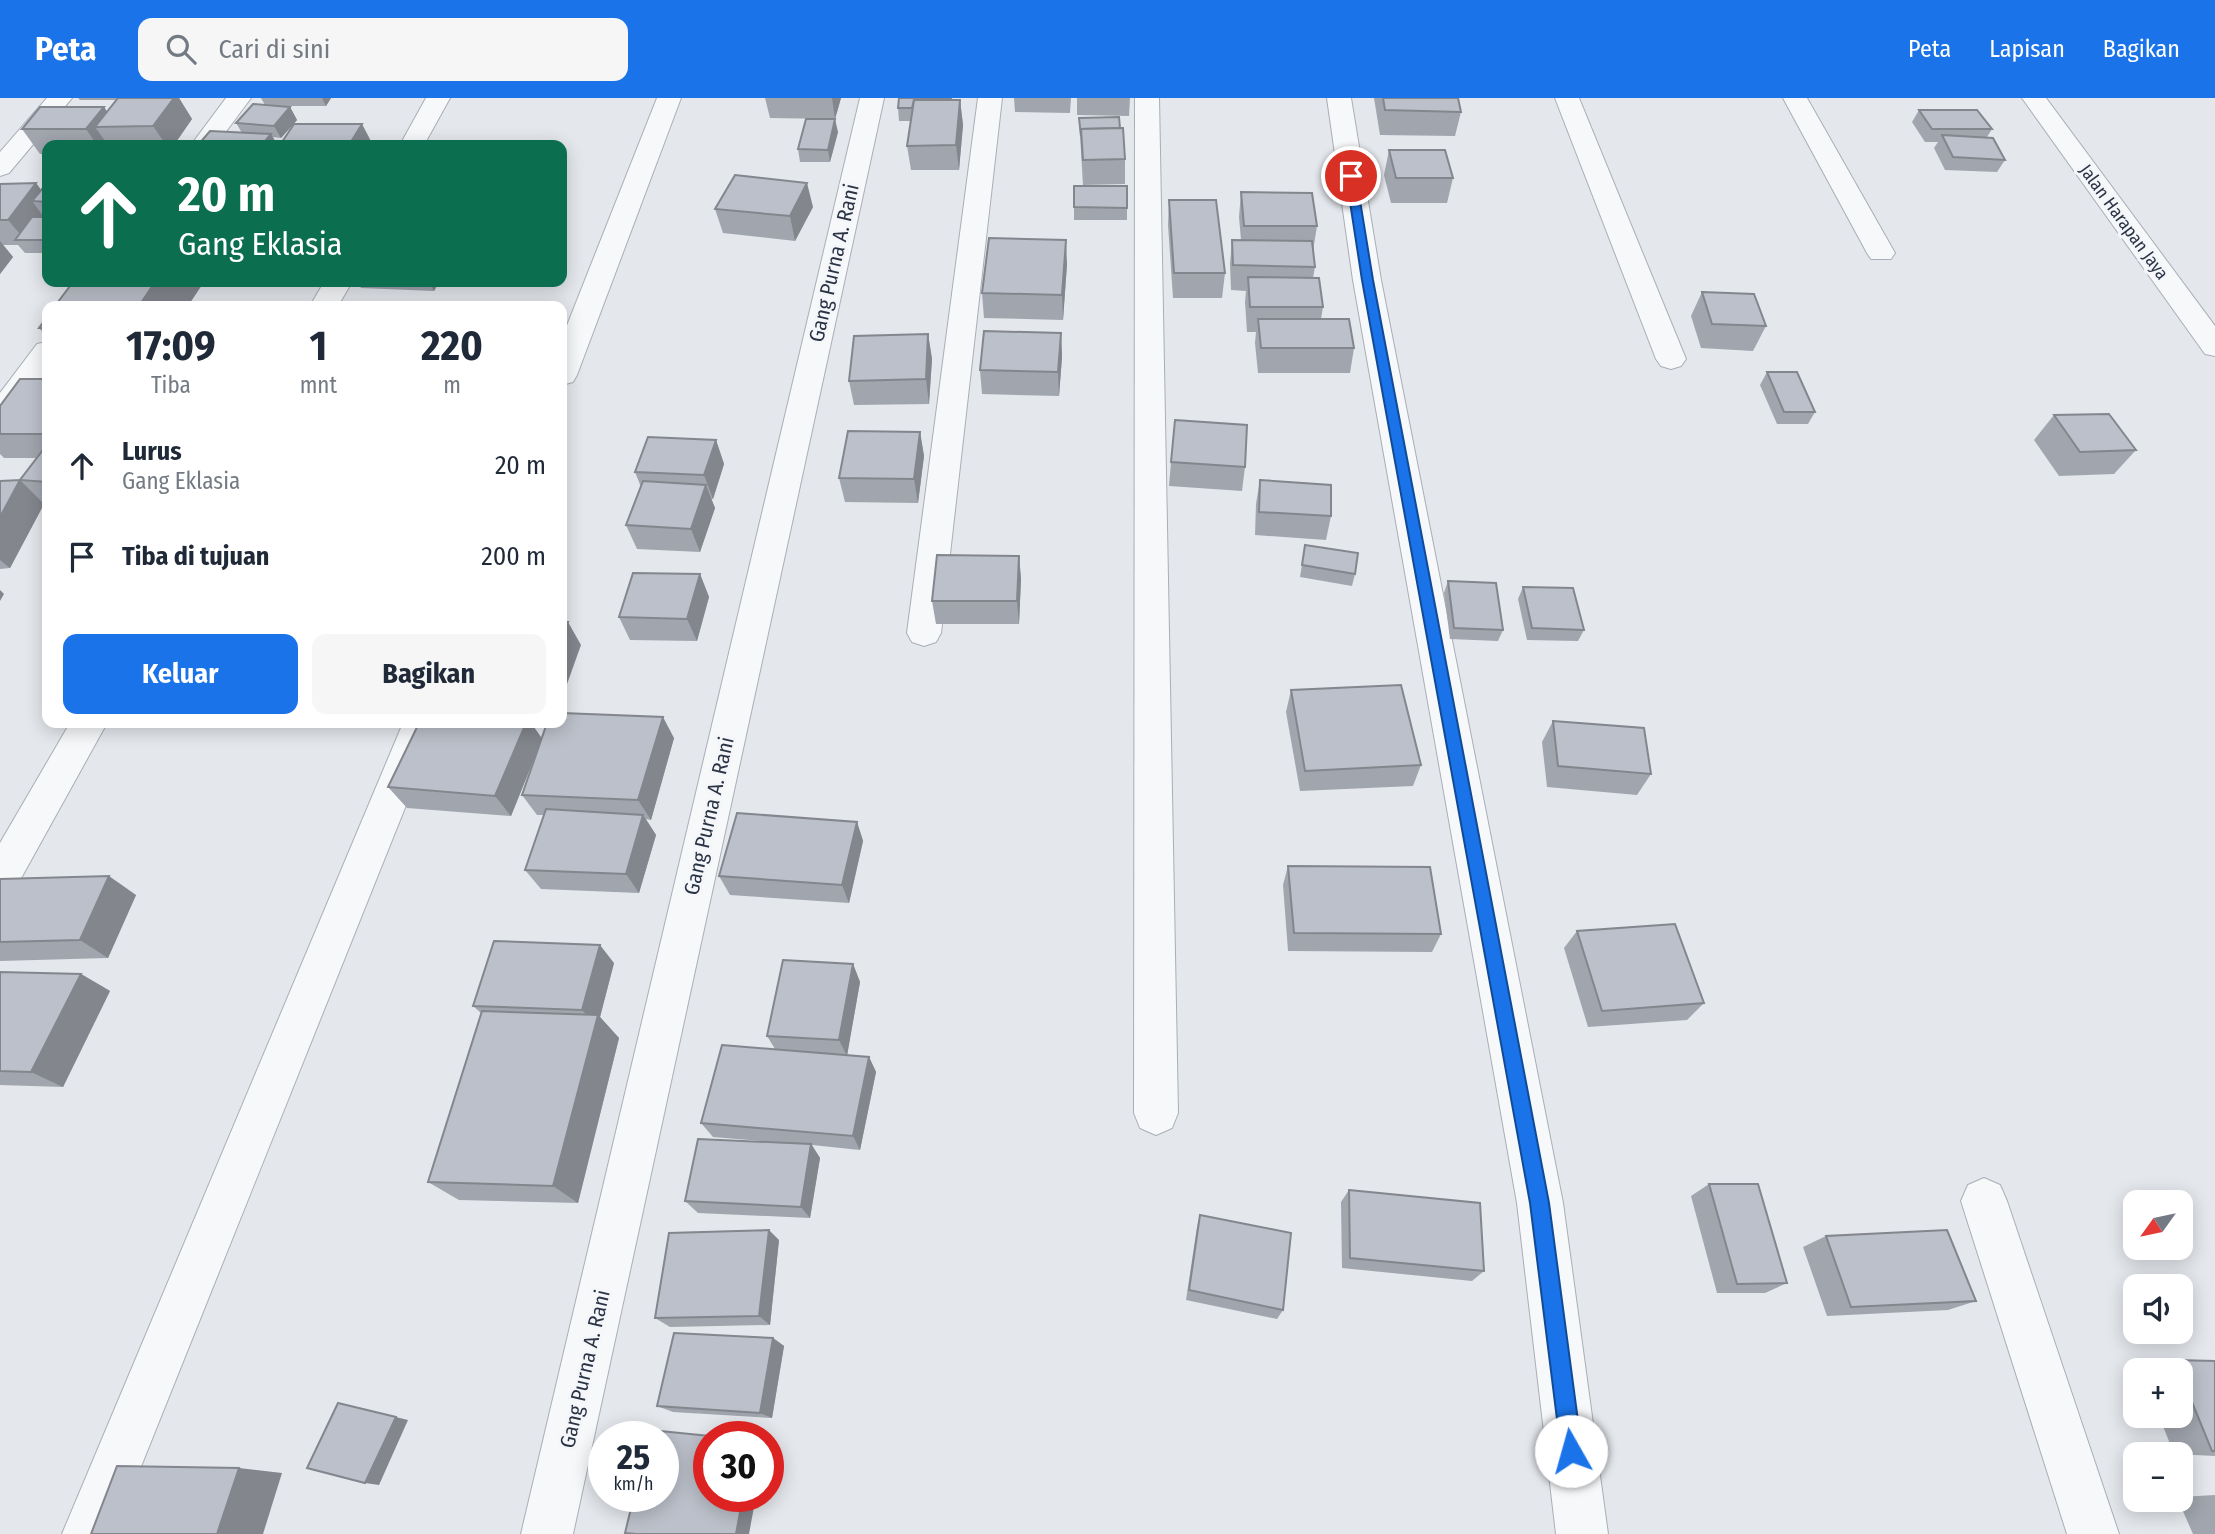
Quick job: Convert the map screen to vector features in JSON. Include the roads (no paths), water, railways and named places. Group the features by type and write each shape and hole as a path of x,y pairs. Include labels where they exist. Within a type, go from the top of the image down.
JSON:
{"street":[{"path":"0,168 60,98"},
{"path":"207,140 239,98"},
{"path":"415,140 438,98"},
{"path":"567,362 669,98"},
{"name":"Gang Purna A. Rani","path":"547,1534 872,98"},
{"path":"924,633 990,98"},
{"path":"1147,98 1156,1113"},
{"path":"1339,98 1367,280 1540,1203 1582,1534"},
{"path":"1567,98 1671,359"},
{"path":"1795,98 1881,253"},
{"name":"Jalan Harapan Jaya","path":"2034,98 2215,346"},
{"path":"0,414 14,375 42,355"},
{"path":"0,879 86,728"},
{"path":"88,1534 419,728"},
{"path":"1984,1201 2093,1534"}]}
